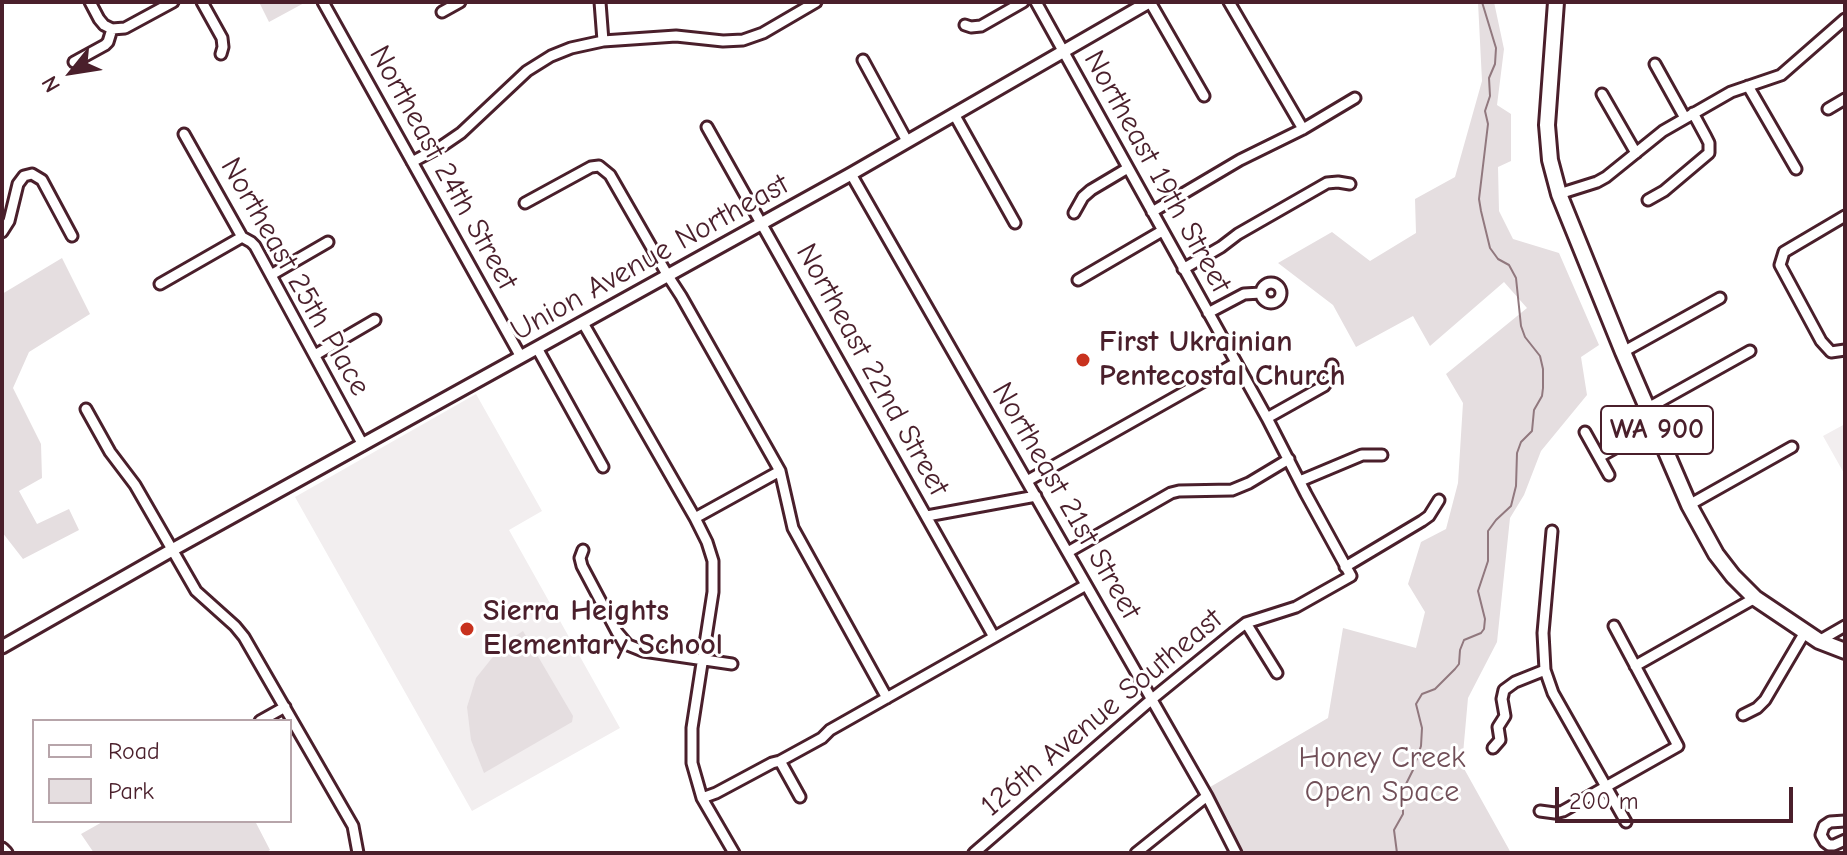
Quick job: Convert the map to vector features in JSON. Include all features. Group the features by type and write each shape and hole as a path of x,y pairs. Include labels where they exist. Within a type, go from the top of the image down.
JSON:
{"main road":[{"name":"WA 900","path":"1556,2 1547,125 1550,160 1559,194 1689,505 1716,554 1755,598 1819,641 1845,651"}],"street":[{"path":"90,2 99,19 112,29 125,28 173,2"},
{"path":"202,2 222,38 221,54"},
{"name":"Northeast 24th Street","path":"323,2 521,357"},
{"path":"442,12 460,2"},
{"path":"600,2 603,41"},
{"path":"412,162 461,133 541,61 571,48 603,41 676,36 743,40 763,33 816,2"},
{"path":"965,25 981,26 1023,2"},
{"name":"Northeast 19th Street","path":"1036,2 1267,418 1348,572"},
{"path":"1149,2 1204,96"},
{"name":"Union Avenue Northeast","path":"2,647 851,174 1149,2"},
{"path":"1229,2 1303,129"},
{"path":"1559,194 1606,177 1663,131 1731,92 1781,75 1845,19"},
{"path":"74,62 105,45 112,29"},
{"path":"863,60 907,141"},
{"path":"1648,200 1664,191 1709,153 1706,137 1655,64"},
{"path":"1748,86 1796,169"},
{"path":"1602,94 1636,153"},
{"path":"1152,212 1355,98"},
{"path":"1828,109 1845,99"},
{"path":"954,114 1015,223"},
{"name":"Northeast 22nd Street","path":"707,127 994,637"},
{"name":"Northeast 25th Place","path":"184,134 242,237 255,246 363,445"},
{"path":"525,203 591,167 599,166 610,175 780,471 793,528 887,698"},
{"path":"1074,213 1091,190 1128,168"},
{"path":"2,232 9,221 18,184 24,176 32,174 42,180 72,236"},
{"name":"Northeast 21st Street","path":"851,174 1152,699 1236,853"},
{"path":"1183,269 1327,183 1350,184"},
{"path":"1845,216 1784,252 1780,265 1821,341 1831,352 1845,350"},
{"path":"1078,280 1162,231"},
{"path":"160,284 242,237"},
{"path":"271,275 328,242"},
{"path":"1208,313 1239,295 1261,293"},
{"path":"1623,352 1720,298"},
{"path":"315,355 375,320"},
{"path":"583,323 695,518 713,561 714,577 691,750 695,780 702,798 734,853"},
{"path":"537,348 603,467"},
{"path":"1648,408 1750,351"},
{"path":"1027,481 1236,363"},
{"path":"1267,418 1324,386 1330,378 1332,365"},
{"path":"86,409 110,452 135,485 196,591 244,637 292,719"},
{"path":"1599,457 1655,426"},
{"path":"1585,432 1609,475"},
{"path":"1689,505 1792,447"},
{"path":"1300,481 1362,455 1382,455"},
{"path":"1068,552 1163,496 1179,491 1232,490 1289,459"},
{"path":"695,518 780,471"},
{"path":"927,516 1036,496"},
{"name":"126th Avenue Southeast","path":"974,853 1152,699 1246,623 1296,607 1429,516 1439,500"},
{"path":"1552,531 1543,633 1545,670 1553,693 1626,822"},
{"path":"583,550 580,558 582,566 628,645 643,651 732,664"},
{"path":"702,798 780,761 1086,585"},
{"path":"1635,666 1755,598"},
{"path":"1246,623 1277,673"},
{"path":"1540,811 1563,811 1678,746 1614,626"},
{"path":"1819,641 1845,626"},
{"path":"1743,715 1765,700 1805,632"},
{"path":"1493,748 1500,740 1498,727 1505,716 1504,690 1545,670"},
{"path":"264,719 285,707"},
{"path":"292,719 353,826 358,853"},
{"path":"780,761 800,797"},
{"path":"1136,853 1207,796"},
{"path":"1845,821 1830,822 1824,826 1821,835 1829,845 1845,840"}],"shaded area":[{"name":"Sierra Heights Elementary School","path":"476,394 542,511 509,530 620,728 472,811 295,497"},
{"path":"1845,424 1845,475 1823,436"}],"green space":[{"path":"259,2 306,2 269,22"},
{"name":"Honey Creek Open Space","path":"1478,2 1494,2 1504,49 1497,105 1511,114 1511,161 1498,167 1499,211 1513,239 1559,253 1599,345 1581,357 1587,395 1541,451 1524,495 1510,518 1497,642 1468,698 1462,765 1511,853 1240,853 1205,790 1328,718 1343,628 1416,648 1425,612 1408,584 1421,542 1446,529 1458,483 1463,403 1446,374 1527,308 1504,282 1430,346 1413,316 1356,347 1333,305 1278,263 1332,232 1370,261 1416,233 1415,199 1455,177 1482,81"},
{"path":"62,258 90,314 29,352 13,388 41,444 42,478 19,491 37,524 69,509 79,530 23,559 2,532 2,294"},
{"path":"523,631 573,716 572,722 484,773 471,740 467,707 476,678 511,639"},
{"path":"100,823 256,823 270,850 265,853 94,853 81,834"}],"waterway":[{"path":"1397,853 1394,830 1403,814 1403,790 1421,746 1422,728 1416,704 1422,694 1435,689 1459,664 1464,640 1484,629 1485,619 1478,591 1488,561 1488,531 1511,506 1516,486 1517,453 1521,442 1532,431 1534,410 1543,388 1540,356 1525,337 1521,326 1516,278 1509,265 1498,259 1490,248 1479,199 1488,124 1485,111 1496,48 1482,2"}],"place":[{"name":"First Ukrainian Pentecostal Church","path":"1083,360"},
{"name":"Sierra Heights Elementary School","path":"467,629"}]}
